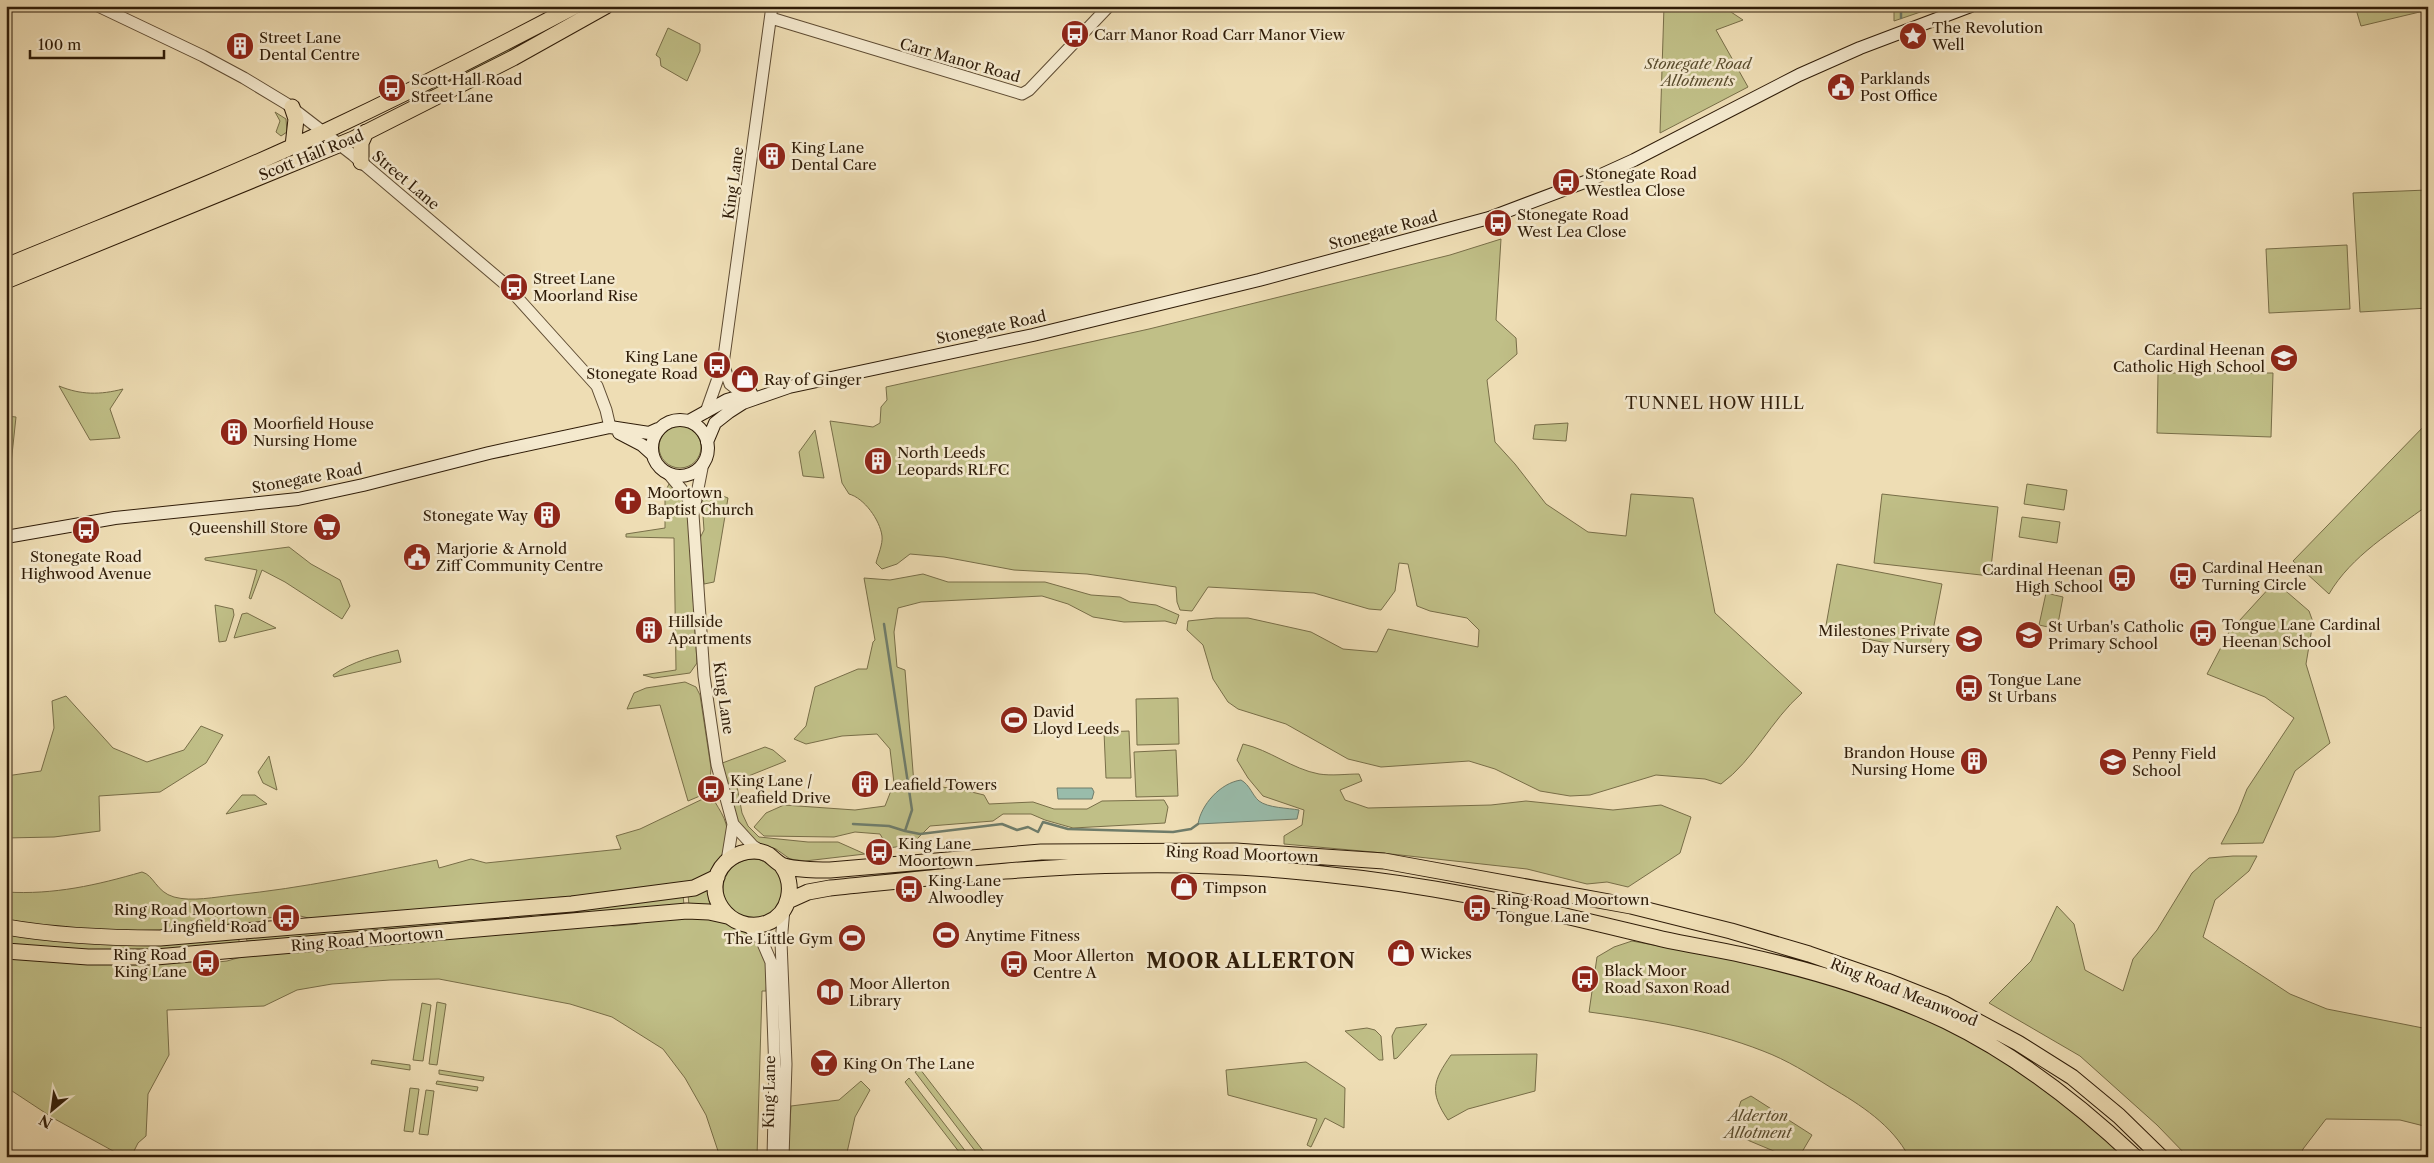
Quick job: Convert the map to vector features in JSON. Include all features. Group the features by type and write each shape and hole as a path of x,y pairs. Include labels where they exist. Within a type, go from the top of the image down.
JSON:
{"highway":[{"name":"Scott Hall Road","path":"6,266 103,228 324,132 482,55 575,6"},
{"name":"Scott Hall Road","path":"6,281 366,132 513,58 606,6"},
{"path":"324,132 333,135 341,134 394,111 433,98"},
{"path":"292,107 296,119 293,146"},
{"path":"361,162 361,143 366,132"},
{"name":"Ring Road Moortown","path":"782,866 805,870 830,870 1041,852 1236,851 1384,861 1611,902 1697,922"},
{"path":"746,852 767,854 782,866 789,880 786,905 770,922 748,926 738,923 727,916 717,900 715,889 717,877 727,861 746,852"},
{"name":"Ring Road Moortown","path":"786,905 808,892 830,888 990,871 1134,865 1230,868 1305,873 1432,888 1513,904 1668,940"},
{"name":"Ring Road Moortown","path":"6,927 36,932 98,937 160,938 572,904 694,888 717,877"},
{"name":"Ring Road Moortown","path":"6,951 88,958 156,957 687,911 710,912 727,916"},
{"name":"Ring Road Meanwood","path":"1697,922 1809,954 1945,1004 2018,1042 2072,1077 2119,1116 2161,1157"},
{"name":"Ring Road Meanwood","path":"1668,940 1743,955 1806,971 1880,994 1946,1022 1989,1046 2061,1092 2135,1157"}],"main road":[{"name":"Stonegate Road","path":"728,406 797,385 1033,335 1208,292 1489,218 1590,180 1634,160 1799,75 1860,48 1971,6"},
{"name":"Stonegate Road","path":"728,406 744,395 764,390 772,392"},
{"path":"652,454 652,445 658,429 672,421 688,421 706,412 728,406"},
{"path":"707,442 715,423 728,406"},
{"path":"610,427 642,445 652,454 659,467 668,473 684,475 698,468 703,462 708,449 701,429 688,421"},
{"name":"Stonegate Road","path":"6,537 115,518 298,499 363,485 489,453 610,427 649,433 658,429"}],"street":[{"name":"Street Lane","path":"98,6 203,56 292,107 361,162 505,284 597,386 610,427"},
{"name":"Carr Manor Road","path":"771,12 1022,94 1029,90 1109,6"},
{"name":"King Lane","path":"706,412 723,364 771,12"},
{"name":"King Lane","path":"723,364 728,406"},
{"path":"723,364 730,384 744,395"},
{"name":"King Lane","path":"693,514 703,462"},
{"name":"King Lane","path":"668,473 687,496 693,514 704,676 717,765 733,824 727,861"},
{"name":"King Lane","path":"733,824 753,846 767,854"},
{"name":"King Lane","path":"783,1157 786,1064 781,942 786,905"},
{"name":"King Lane","path":"748,926 762,941 771,962 775,1068 772,1157"}],"green space":[{"path":"586,6 597,6 441,88 425,92 384,111"},
{"name":"Stonegate Road Allotments","path":"1664,6 1728,6 1728,10 1743,20 1716,30 1748,87 1660,133"},
{"path":"1894,6 1938,6 1894,21"},
{"path":"2355,6 2428,6 2428,10 2361,26"},
{"path":"668,28 700,44 700,51 687,81 661,66 660,58 656,55"},
{"path":"275,112 286,119 287,132 281,136 276,132 280,121"},
{"path":"2427,190 2428,308 2360,312 2353,193"},
{"path":"1501,239 1496,320 1516,338 1517,354 1487,380 1495,442 1546,504 1588,532 1626,536 1631,494 1693,498 1715,613 1802,693 1781,715 1753,752 1721,784 1705,779 1656,775 1590,795 1570,796 1540,791 1495,769 1469,761 1381,767 1348,759 1286,724 1238,709 1228,702 1213,679 1203,645 1187,630 1188,621 1216,618 1248,618 1311,632 1343,649 1377,652 1388,629 1478,647 1479,630 1467,618 1430,611 1417,606 1408,564 1399,563 1395,591 1381,610 1369,609 1314,593 1208,587 1192,611 1180,610 1177,602 1176,587 1087,574 1014,570 944,557 910,554 897,564 882,569 876,563 882,542 881,530 875,517 866,505 855,496 849,494 842,483 830,421 873,427 880,423 881,407 887,400 886,387 1149,329 1450,255"},
{"path":"2347,245 2350,309 2269,313 2266,249"},
{"path":"2158,373 2273,373 2271,437 2157,433"},
{"path":"59,386 91,393 123,389 110,409 120,438 90,440"},
{"path":"6,416 16,417 11,464 6,464"},
{"path":"2428,422 2428,505 2361,556 2338,580 2329,594 2293,561"},
{"path":"1568,423 1566,441 1533,439 1535,425"},
{"path":"684,426 692,429 698,435 701,447 698,459 692,465 676,468 668,465 662,459 659,443 662,435 668,429"},
{"path":"815,430 824,478 803,476 799,452"},
{"path":"670,482 685,504 689,527 697,663 690,673 654,678 643,675 676,670 674,538 626,537 626,534 665,528 665,492"},
{"path":"2027,484 2067,490 2064,510 2024,504"},
{"path":"715,493 728,498 714,582 704,584 700,538 704,530 702,501 708,495"},
{"path":"1882,494 1998,507 1990,576 1874,563"},
{"path":"2022,517 2060,522 2057,543 2019,537"},
{"path":"289,547 311,564 340,580 350,606 342,619 285,582 262,570 251,599 249,598 257,570 205,560 205,558"},
{"path":"1837,564 1942,584 1929,651 1825,631"},
{"path":"923,574 948,582 1045,582 1091,595 1120,597 1130,602 1156,605 1179,615 1176,624 1165,621 1124,622 1093,617 1068,604 1042,596 921,602 898,608 894,632 897,667 905,670 914,784 959,789 984,795 989,804 1033,802 1054,809 1087,809 1102,801 1164,800 1168,807 1165,823 1073,828 1031,814 1003,814 993,821 930,826 911,845 888,848 880,834 855,832 834,837 764,836 754,827 766,813 784,805 855,810 885,806 894,783 890,749 877,734 842,736 806,744 794,739 806,726 815,687 858,669 867,669 875,640 864,578 890,580"},
{"path":"2271,586 2280,586 2309,611 2313,622 2306,664 2330,743 2295,771 2263,843 2221,844 2238,812 2247,789 2294,718 2265,697 2207,674 2229,632"},
{"path":"2046,593 2063,597 2057,629 2039,625"},
{"path":"215,605 233,609 234,615 226,641 219,642"},
{"path":"247,613 276,628 234,638 242,614"},
{"path":"398,650 401,662 334,677 333,675 356,663"},
{"path":"685,682 696,687 700,695 711,768 710,782 704,784 707,793 688,801 660,705 627,709 634,693 646,688"},
{"path":"66,696 113,748 147,762 184,750 201,726 223,735 206,763 160,792 99,796 100,831 54,837 6,838 6,776 41,771 54,728 52,701"},
{"path":"1178,698 1179,744 1137,745 1136,699"},
{"path":"1129,731 1131,778 1106,778 1104,732"},
{"path":"1243,744 1309,772 1329,775 1359,774 1362,781 1340,790 1345,800 1368,808 1491,805 1526,801 1613,810 1661,805 1691,817 1680,853 1628,887 1607,882 1587,884 1527,869 1284,844 1284,836 1302,825 1304,810 1263,796 1248,778 1237,760"},
{"path":"765,747 773,750 786,761 736,781 742,813 748,826 759,837 808,842 838,842 865,854 805,861 790,859 776,849 745,839 733,824 717,765"},
{"path":"1176,750 1178,796 1136,797 1134,752"},
{"path":"269,756 277,790 263,783 258,772"},
{"path":"242,795 255,795 267,804 226,814"},
{"path":"709,796 711,803 715,802 725,821 727,839 725,847 718,862 708,875 698,881 687,884 317,920 296,915 267,918 260,924 164,933 79,930 6,921 6,892 24,893 75,888 142,872 150,876 159,888 168,895 196,899 311,885 437,860 439,868 471,859 486,863 621,849 616,836 640,829"},
{"path":"2257,856 2249,871 2215,900 2203,937 2290,994 2327,1009 2428,1029 2428,1127 2400,1120 2326,1119 2303,1149 2300,1157 2188,1157 2157,1125 2080,1056 1989,1003 2031,961 2057,906 2074,924 2085,970 2123,991 2133,959 2157,930 2192,873 2209,858"},
{"path":"753,859 770,864 778,872 783,889 778,906 770,914 753,919 736,914 728,906 723,889 728,872 736,864"},
{"path":"709,889 712,905 689,905 688,895"},
{"path":"683,895 684,905 254,944 253,941 247,941 246,937"},
{"path":"691,915 734,926 752,938 765,956 767,973 766,991 762,991 757,1157 720,1157 706,1115 685,1078 663,1049 612,1017 570,1004 439,979 332,984 297,990 264,1006 167,1010 169,1055 148,1094 146,1136 138,1143 131,1157 124,1157 53,1118 6,1087 6,958 87,964 183,960 199,964 227,961 241,957 598,924 614,926 637,924 655,918"},
{"path":"6,932 239,938 239,945 135,953 6,946"},
{"path":"1632,941 1734,960 1879,994 1989,1046 2135,1157 1909,1157 1894,1135 1875,1117 1806,1072 1772,1055 1742,1043 1699,1031 1589,1012 1597,957 1614,947"},
{"path":"437,1002 446,1004 437,1065 429,1064"},
{"path":"422,1003 431,1005 423,1061 413,1060"},
{"path":"1427,1024 1394,1059 1392,1036 1396,1028"},
{"path":"1367,1028 1375,1030 1381,1036 1383,1060 1379,1060 1345,1031"},
{"path":"1537,1054 1535,1091 1468,1109 1448,1120 1438,1102 1436,1087 1440,1072 1451,1055"},
{"path":"372,1060 410,1065 410,1070 371,1064"},
{"path":"1306,1062 1345,1088 1344,1128 1325,1118 1311,1147 1307,1145 1317,1119 1228,1095 1226,1070"},
{"path":"920,1069 984,1152 979,1156 915,1072"},
{"path":"439,1070 484,1077 483,1081 439,1074"},
{"path":"909,1078 970,1157 963,1157 905,1082"},
{"path":"437,1081 478,1087 477,1091 436,1084"},
{"path":"861,1081 870,1090 855,1117 846,1157 788,1157 791,1106 839,1100"},
{"path":"410,1088 419,1089 413,1132 404,1131"},
{"path":"426,1090 434,1091 428,1135 419,1134"},
{"name":"Alderton Allotment","path":"1751,1096 1812,1135 1799,1157 1788,1157 1745,1139 1733,1124 1741,1101"}],"shaded area":[{"path":"1241,780 1259,801 1273,806 1299,810 1297,819 1198,824 1203,810 1213,796 1226,785"},
{"path":"1057,788 1092,788 1094,792 1092,799 1058,799"}],"waterway":[{"path":"1901,6 1901,18"},
{"path":"884,624 912,810 905,831 920,834 1002,824 1017,830 1028,827 1038,832 1043,822 1068,829 1173,832 1191,829 1198,824"},
{"path":"853,824 889,826 905,831"}],"place":[{"name":"Carr Manor Road Carr Manor View","path":"1075,34"},
{"name":"The Revolution Well","path":"1913,36"},
{"name":"Street Lane Dental Centre","path":"240,46"},
{"name":"Parklands Post Office","path":"1841,87"},
{"name":"Scott Hall Road Street Lane","path":"392,88"},
{"name":"King Lane Dental Care","path":"772,156"},
{"name":"Stonegate Road Westlea Close","path":"1566,182"},
{"name":"Stonegate Road West Lea Close","path":"1498,223"},
{"name":"Street Lane Moorland Rise","path":"514,287"},
{"name":"Cardinal Heenan Catholic High School","path":"2284,358"},
{"name":"King Lane Stonegate Road","path":"717,365"},
{"name":"Ray of Ginger","path":"745,379"},
{"name":"Moorfield House Nursing Home","path":"234,432"},
{"name":"North Leeds Leopards RLFC","path":"878,461"},
{"name":"Moortown Baptist Church","path":"628,501"},
{"name":"Stonegate Way","path":"547,515"},
{"name":"Queenshill Store","path":"327,527"},
{"name":"Stonegate Road Highwood Avenue","path":"86,530"},
{"name":"Marjorie & Arnold Ziff Community Centre","path":"417,557"},
{"name":"Cardinal Heenan Turning Circle","path":"2183,576"},
{"name":"Cardinal Heenan High School","path":"2122,578"},
{"name":"Hillside Apartments","path":"649,630"},
{"name":"Tongue Lane Cardinal Heenan School","path":"2203,633"},
{"name":"St Urban's Catholic Primary School","path":"2029,635"},
{"name":"Milestones Private Day Nursery","path":"1969,639"},
{"name":"Tongue Lane St Urbans","path":"1969,688"},
{"name":"David Lloyd Leeds","path":"1014,720"},
{"name":"Brandon House Nursing Home","path":"1974,761"},
{"name":"Penny Field School","path":"2113,762"},
{"name":"Leafield Towers","path":"865,784"},
{"name":"King Lane / Leafield Drive","path":"711,789"},
{"name":"King Lane Moortown","path":"879,852"},
{"name":"Timpson","path":"1184,887"},
{"name":"King Lane Alwoodley","path":"909,889"},
{"name":"Ring Road Moortown Tongue Lane","path":"1477,908"},
{"name":"Ring Road Moortown Lingfield Road","path":"286,918"},
{"name":"Anytime Fitness","path":"946,935"},
{"name":"The Little Gym","path":"852,938"},
{"name":"Wickes","path":"1401,953"},
{"name":"Ring Road King Lane","path":"206,963"},
{"name":"Moor Allerton Centre A","path":"1014,964"},
{"name":"Black Moor Road Saxon Road","path":"1585,979"},
{"name":"Moor Allerton Library","path":"830,992"},
{"name":"King On The Lane","path":"824,1063"}],"district":[{"name":"TUNNEL HOW HILL","path":"1715,403"},
{"name":"MOOR ALLERTON","path":"1251,961"}]}
